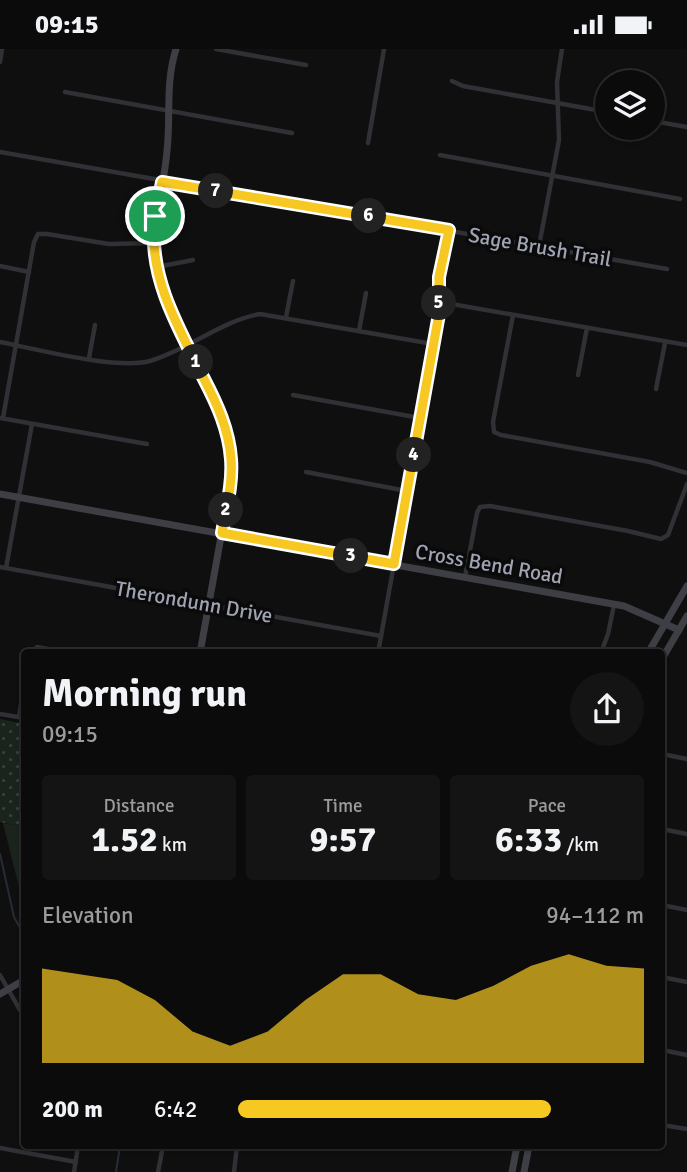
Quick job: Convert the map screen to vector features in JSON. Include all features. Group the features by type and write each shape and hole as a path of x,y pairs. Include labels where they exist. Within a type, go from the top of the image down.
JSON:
{"street":[{"path":"0,61 2,49"},
{"path":"176,49 169,75 167,152 155,216 157,267 165,296 217,405 230,449 230,486 201,649"},
{"path":"216,49 306,65"},
{"path":"368,143 384,49"},
{"path":"539,246 559,140 557,82 562,49"},
{"path":"452,81 463,86 595,110"},
{"path":"65,92 292,133"},
{"path":"665,123 687,127"},
{"name":"Sage Brush Trail","path":"0,152 667,269"},
{"path":"440,155 680,199"},
{"path":"379,649 433,344 439,302 439,277 449,230"},
{"path":"147,444 2,418 38,234 109,244 154,243"},
{"path":"157,267 193,260"},
{"path":"0,266 29,272"},
{"path":"286,317 293,281"},
{"path":"359,331 366,293"},
{"path":"439,302 687,345"},
{"path":"0,342 119,363 141,363 260,314 433,344"},
{"path":"513,315 493,422 494,432 650,462 687,473"},
{"path":"89,358 95,325"},
{"path":"578,375 587,328"},
{"path":"656,389 665,342"},
{"path":"293,395 420,418"},
{"path":"3,568 32,424"},
{"path":"306,473 407,491"},
{"path":"466,577 480,507 490,506 661,539 668,535 687,484"},
{"name":"Cross Bend Road","path":"0,494 614,604 633,608 679,630"},
{"name":"Therondunn Drive","path":"3,568 381,636"},
{"path":"650,649 687,588"},
{"path":"603,649 614,604"},
{"path":"665,654 687,616"},
{"path":"33,649 51,649"},
{"path":"0,714 21,718"},
{"path":"665,754 687,758"},
{"path":"665,830 687,834"},
{"path":"665,906 687,910"},
{"path":"0,975 21,1012"},
{"path":"665,978 687,982"},
{"path":"0,993 21,982"},
{"path":"665,1051 687,1055"},
{"path":"665,1125 687,1129"},
{"path":"0,1148 76,1162"},
{"path":"74,1172 78,1149"},
{"path":"158,1172 162,1149"},
{"path":"234,1172 237,1149"},
{"path":"512,1172 516,1149"},
{"path":"524,1172 528,1149"}],"shaded area":[{"path":"0,719 21,723 21,826 0,822"},
{"path":"3,823 21,826 21,895"}],"waterway":[{"path":"0,854 14,917 21,930"},
{"path":"116,1172 120,1149"}],"route":[{"path":"162,182 449,230 439,277 439,314 394,564 222,533 232,461 228,438 214,399 160,283 154,243 155,216 162,182"}]}
